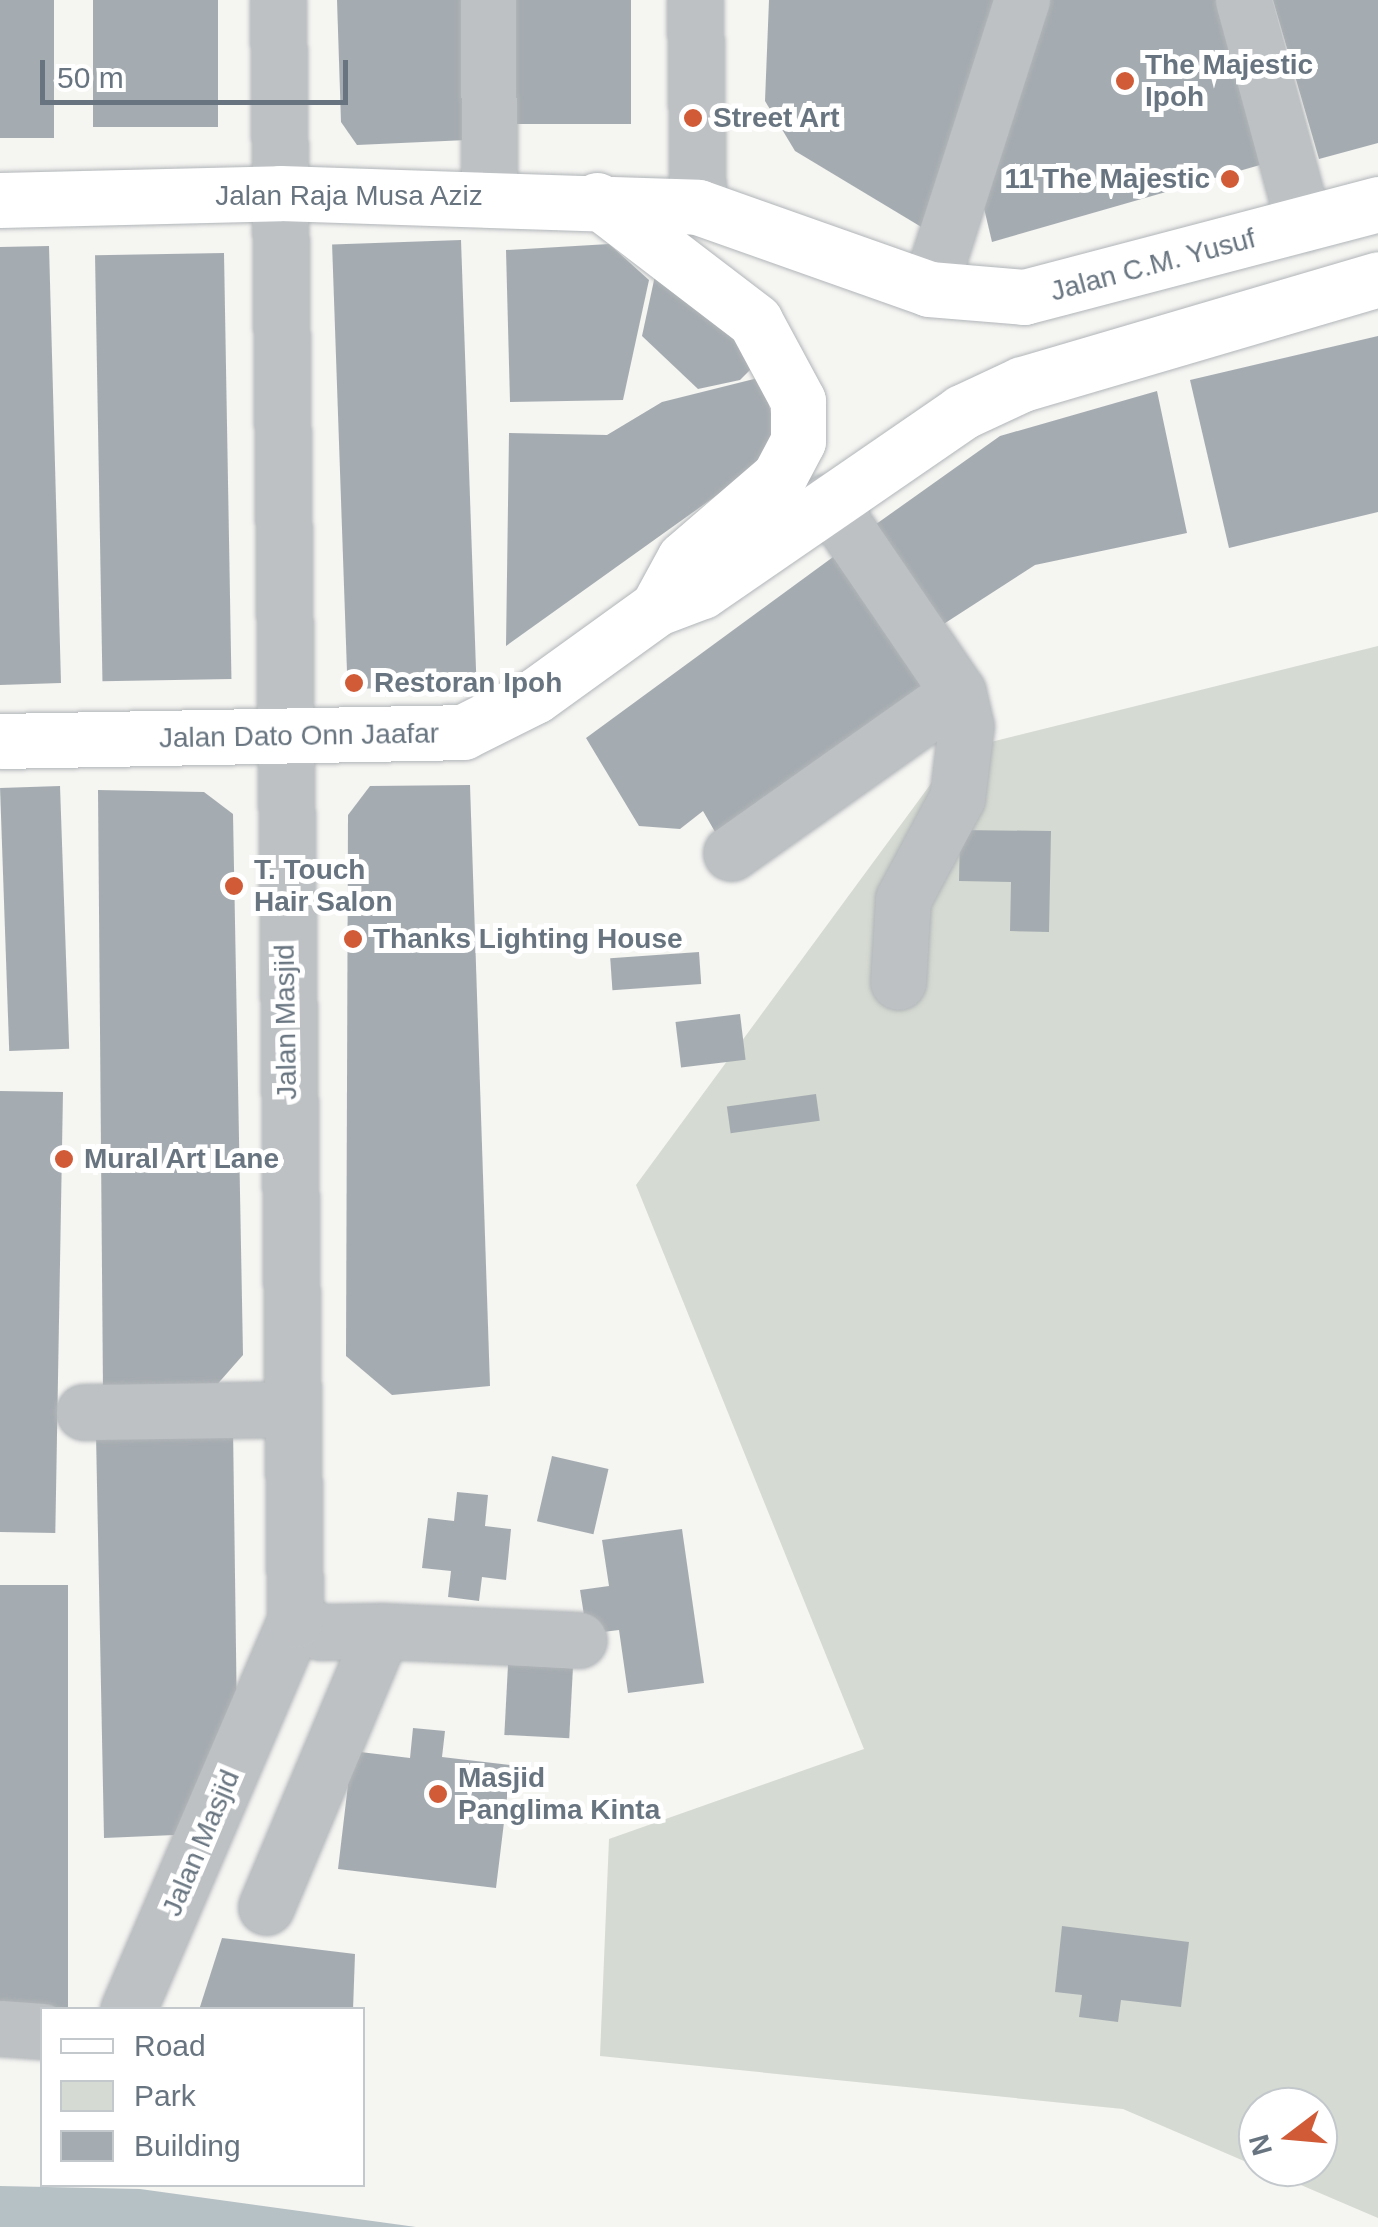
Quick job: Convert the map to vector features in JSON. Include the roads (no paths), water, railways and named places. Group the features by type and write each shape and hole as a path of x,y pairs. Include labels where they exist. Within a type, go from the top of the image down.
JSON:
{"main road":[{"name":"Jalan Raja Musa Aziz","path":"0,200 280,193 489,196 698,206"},
{"path":"597,200 755,321 798,401 798,441 779,477 684,559 658,608"},
{"name":"Jalan C.M. Yusuf","path":"698,206 929,289 1066,292 1378,204"},
{"path":"828,501 1022,384 1378,279"},
{"name":"Jalan Dato Onn Jaafar","path":"0,741 396,739 480,726 658,608 702,591 828,501"}],"street":[{"name":"Jalan Masjid","path":"129,2007 295,1620 282,739 278,0"},
{"path":"488,0 489,196"},
{"path":"695,0 698,206"},
{"path":"929,289 1022,0"},
{"path":"1243,0 1304,224"},
{"path":"828,501 958,692 966,770 903,899 898,982"},
{"path":"731,853 958,692"},
{"path":"84,1412 292,1409"},
{"path":"295,1620 321,1632 579,1640"},
{"path":"266,1907 382,1631"},
{"path":"0,2028 40,2032"}],"place":[{"name":"The Majestic Ipoh","path":"1125,81"},
{"name":"Street Art","path":"693,118"},
{"name":"11 The Majestic","path":"1230,179"},
{"name":"Restoran Ipoh","path":"354,683"},
{"name":"T. Touch Hair Salon","path":"234,886"},
{"name":"Thanks Lighting House","path":"353,939"},
{"name":"Mural Art Lane","path":"64,1159"},
{"name":"Masjid Panglima Kinta","path":"438,1794"}]}
